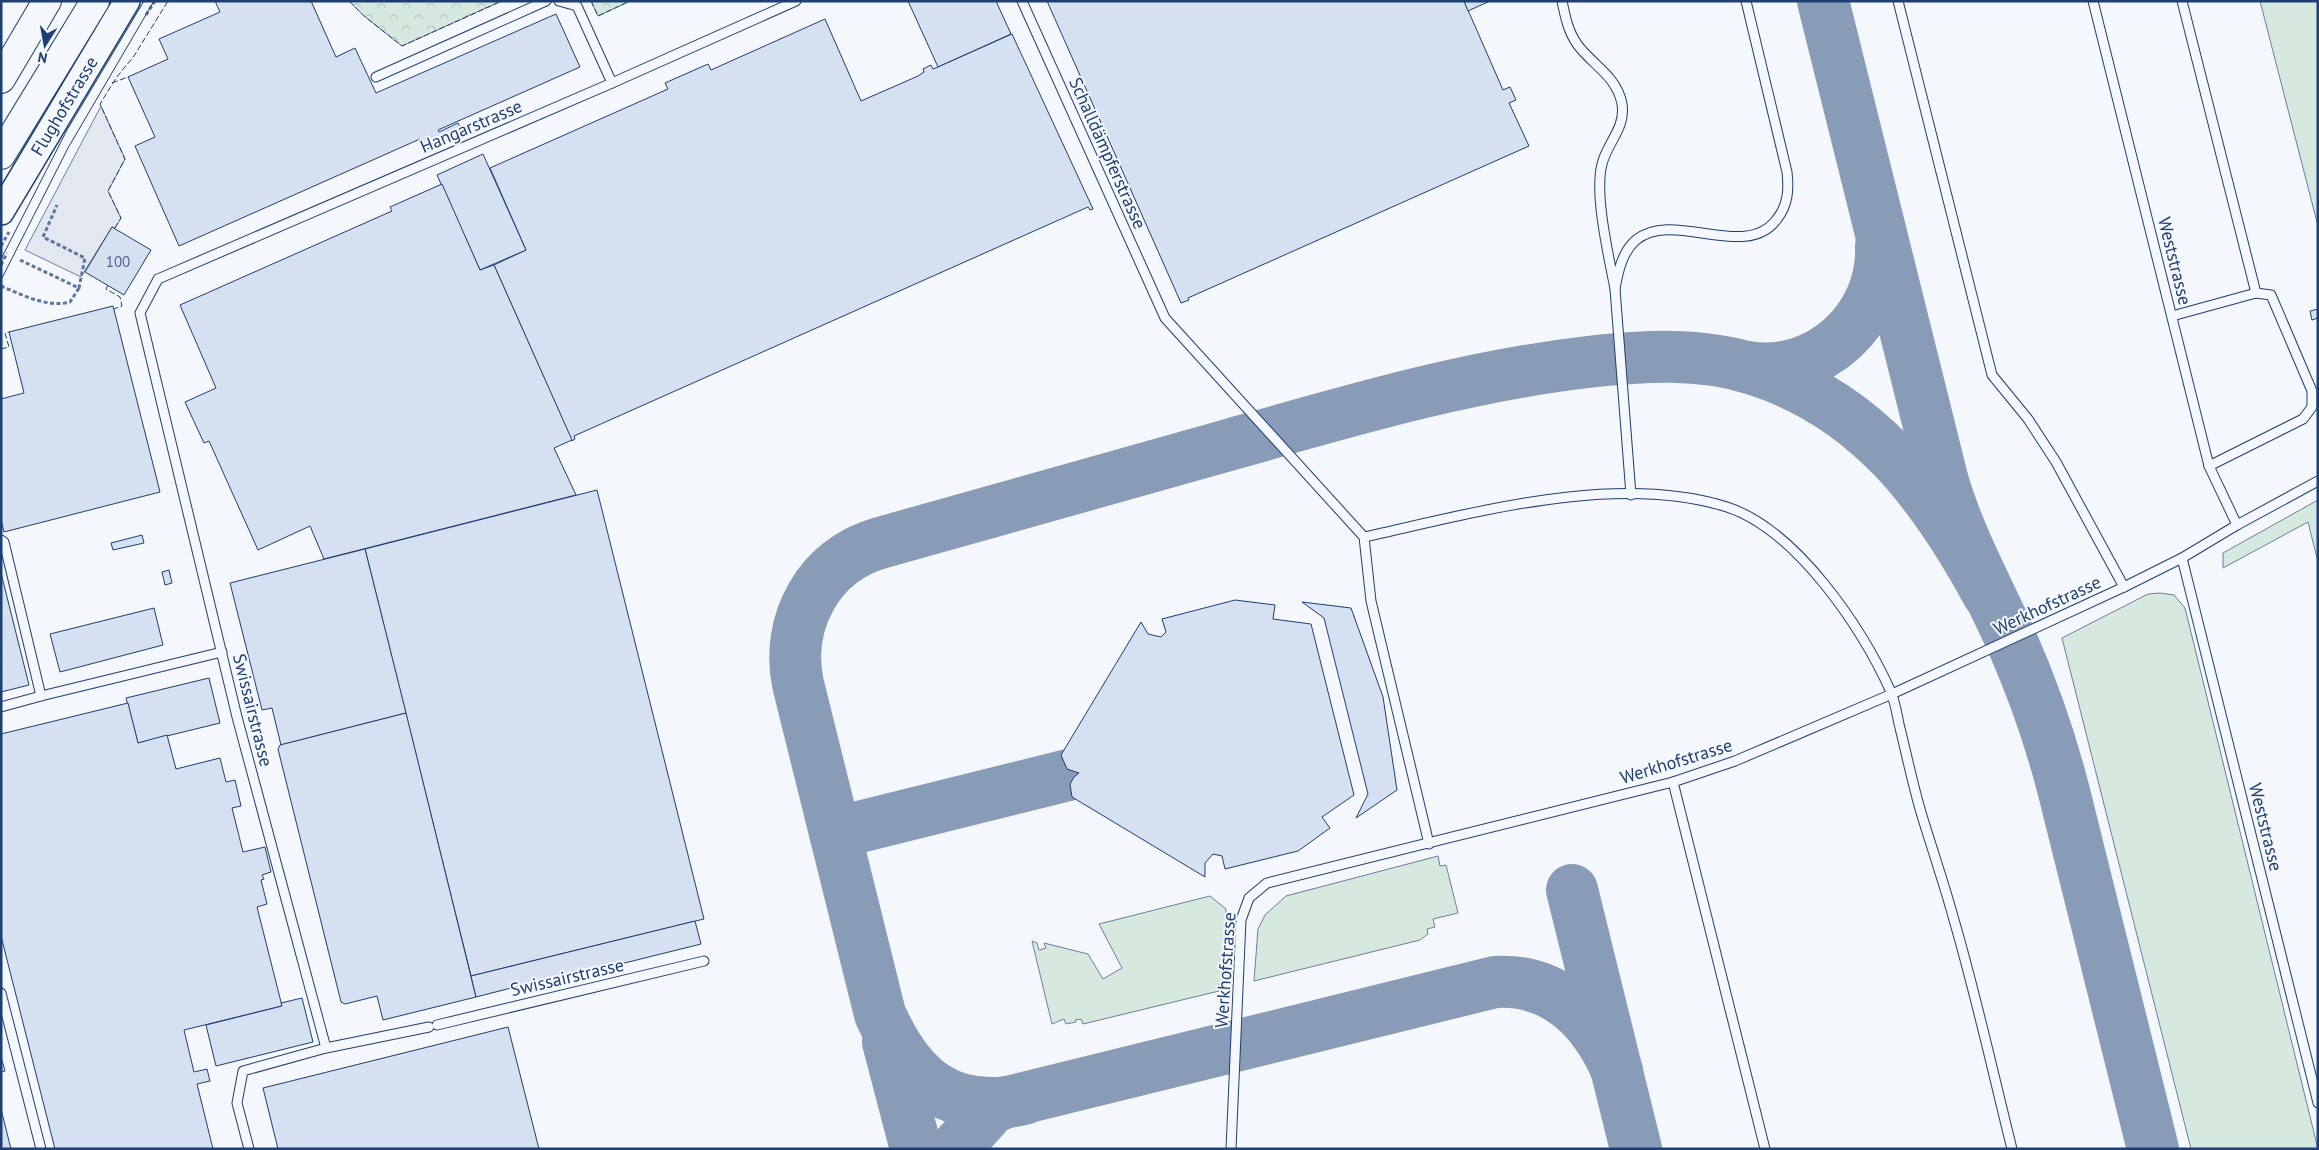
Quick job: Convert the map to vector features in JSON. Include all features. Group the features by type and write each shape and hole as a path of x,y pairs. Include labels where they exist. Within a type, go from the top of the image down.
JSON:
{"highway":[{"path":"1,79 47,1"},
{"path":"1,155 95,1"}],"main road":[{"name":"Flughofstrasse","path":"1,212 127,1"}],"lane":[{"path":"376,77 546,1"},
{"path":"559,1 577,6 612,83"},
{"name":"Hangarstrasse","path":"158,279 612,83 796,1"},
{"name":"Schalldämpferstrasse","path":"1022,1 1165,318 1364,537"},
{"path":"1562,1 1573,38 1612,81 1621,102 1621,122 1602,163 1601,174 1604,233 1615,289 1631,495"},
{"path":"1615,289 1619,267 1624,257 1636,240 1644,235 1654,232 1681,231 1747,236 1768,229 1776,222 1786,204 1788,194 1787,172 1746,1"},
{"path":"1898,1 1992,375 2028,419 2056,462 2124,587"},
{"name":"Weststrasse","path":"2093,1 2209,466 2237,525"},
{"path":"2182,1 2256,293"},
{"name":"Swissairstrasse","path":"158,279 140,313 222,652 326,1048 433,1026 704,961"},
{"path":"2172,316 2256,293 2270,295 2312,391 2312,407 2303,419 2209,466"},
{"name":"Werkhofstrasse","path":"1231,1149 1241,920 1249,898 1267,884 1672,782 1735,761 1892,694 2124,587 2182,558 2237,525 2318,482"},
{"path":"1430,844 1371,601 1364,537 1514,505 1601,495 1631,495 1706,502 1749,516 1766,526 1801,557 1858,632 1892,694 1919,806 1955,922 2012,1149"},
{"path":"1,540 4,542 40,696"},
{"name":"Weststrasse","path":"2182,558 2318,1103"},
{"path":"1,707 222,652"},
{"path":"1672,782 1765,1149"},
{"path":"1,993 40,1149"},
{"path":"249,1149 237,1102 243,1071 326,1048"}],"path":[{"path":"1,286 50,304 61,305 70,302 79,288 85,258 43,237 57,204"},
{"path":"1,265 7,253"},
{"path":"20,260 79,288"}],"green space":[{"path":"349,1 501,1 402,46 364,16"},
{"path":"591,1 630,1 598,16"},
{"path":"2260,1 2318,1 2318,226"},
{"path":"2318,500 2318,562 2308,522 2223,568 2223,553"},
{"path":"2148,594 2174,595 2185,608 2318,1149 2191,1149 2062,638"},
{"path":"1438,856 1440,866 1446,865 1458,913 1433,919 1435,927 1427,929 1428,934 1420,940 1254,981 1258,929 1265,915 1286,896"},
{"path":"1210,896 1226,909 1223,983 1218,985 1219,991 1083,1024 1081,1019 1066,1024 1064,1019 1052,1024 1032,941 1037,943 1039,950 1046,948 1044,943 1088,954 1103,979 1122,968 1099,924"}],"shaded area":[{"path":"101,106 125,159 108,191 121,218 115,228 112,227 81,277 25,250"}],"building":[{"path":"215,1 311,1 336,57 355,48 376,93 556,14 580,67 438,130 439,132 458,123 463,133 425,150 420,139 179,246 135,146 155,137 128,77 168,59 159,39 220,12"},
{"path":"908,1 996,1 1011,34 938,67"},
{"path":"1047,1 1464,1 1503,90 1510,87 1516,100 1509,103 1529,146 1188,298 1189,300 1181,303"},
{"path":"1464,1 1490,1 1468,11"},
{"path":"825,19 861,101 918,76 924,72 923,69 931,65 933,69 1012,34 1093,209 1090,210 1088,207 574,436 575,439 572,441 494,265 526,250 490,168 668,89 665,83 708,64 711,70"},
{"path":"483,154 526,250 480,270 437,175"},
{"path":"442,184 480,270 494,265 572,440 554,448 576,495 324,559 310,526 258,550 209,441 204,443 185,402 216,388 180,305 392,211 390,207"},
{"path":"112,227 151,250 124,295 85,272"},
{"path":"113,306 160,492 4,532 1,519 1,399 24,393 9,332"},
{"path":"2318,309 2318,318 2312,320 2310,311"},
{"path":"597,490 704,919 471,976 365,549"},
{"path":"142,535 144,543 113,550 111,543"},
{"path":"365,549 406,713 281,745 272,708 262,710 230,583"},
{"path":"169,570 172,583 165,585 162,572"},
{"path":"1,573 29,685 1,692"},
{"path":"1235,600 1275,605 1273,619 1311,624 1354,795 1322,817 1330,828 1298,851 1225,869 1222,856 1213,854 1205,863 1205,877 1072,797 1070,784 1079,773 1067,769 1061,755 1141,622 1148,634 1161,637 1166,632 1162,619"},
{"path":"1302,602 1351,608 1383,697 1397,790 1356,818 1368,794 1324,618"},
{"path":"154,608 163,645 60,672 50,634"},
{"path":"209,678 220,723 138,743 126,698"},
{"path":"128,703 138,743 167,735 176,769 220,758 226,782 235,780 241,806 232,808 243,852 265,847 271,872 262,875 264,879 261,880 267,904 257,907 282,1006 184,1030 194,1072 207,1069 210,1081 197,1084 213,1149 55,1149 1,936 1,734"},
{"path":"406,713 476,997 383,1020 377,996 345,1004 341,1002 278,749 280,745"},
{"path":"695,921 701,944 520,989 519,986 476,997 471,976"},
{"path":"302,998 313,1042 216,1066 206,1025 282,1006 281,1003"},
{"path":"508,1027 539,1149 278,1149 263,1088"},
{"path":"1,1057 5,1071 1,1072"},
{"path":"1,1109 11,1149 1,1149"}],"taxiway":[{"path":"1823,1 1943,482 1966,544 2021,662 2048,735 2153,1149"},
{"path":"1747,367 1774,368 1799,363 1822,353 1842,338 1859,319 1872,297 1879,272 1881,246"},
{"path":"1024,1099 998,1103 974,1102 954,1097 935,1088 904,1058 880,1014 798,684 795,661 797,638 802,617 811,597 824,579 840,563 858,551 880,543 1320,419 1453,385 1542,368 1588,362 1671,357 1712,360 1753,369 1794,385 1830,405 1863,429 1893,457 1920,488 1945,522 1988,594"},
{"path":"835,833 1149,755"},
{"path":"1572,890 1636,1149"},
{"path":"955,1149 992,1108 1004,1103 1495,982 1517,983 1536,987 1554,995 1570,1006 1585,1019 1597,1035 1617,1071"},
{"path":"888,1042 916,1149"}],"tram line":[{"path":"1,259 67,130 144,1"},
{"path":"1,280 68,148 154,1"}],"fence":[{"path":"115,228 121,218 108,191 125,159 100,104 116,78 134,56 168,1"},
{"path":"349,1 364,16 402,46 502,1"},
{"path":"591,1 598,16 630,1"},
{"path":"112,83 128,77"},
{"path":"108,285 106,289 120,297 122,306 114,309"},
{"path":"1,349 9,347 5,333 9,332"}]}
